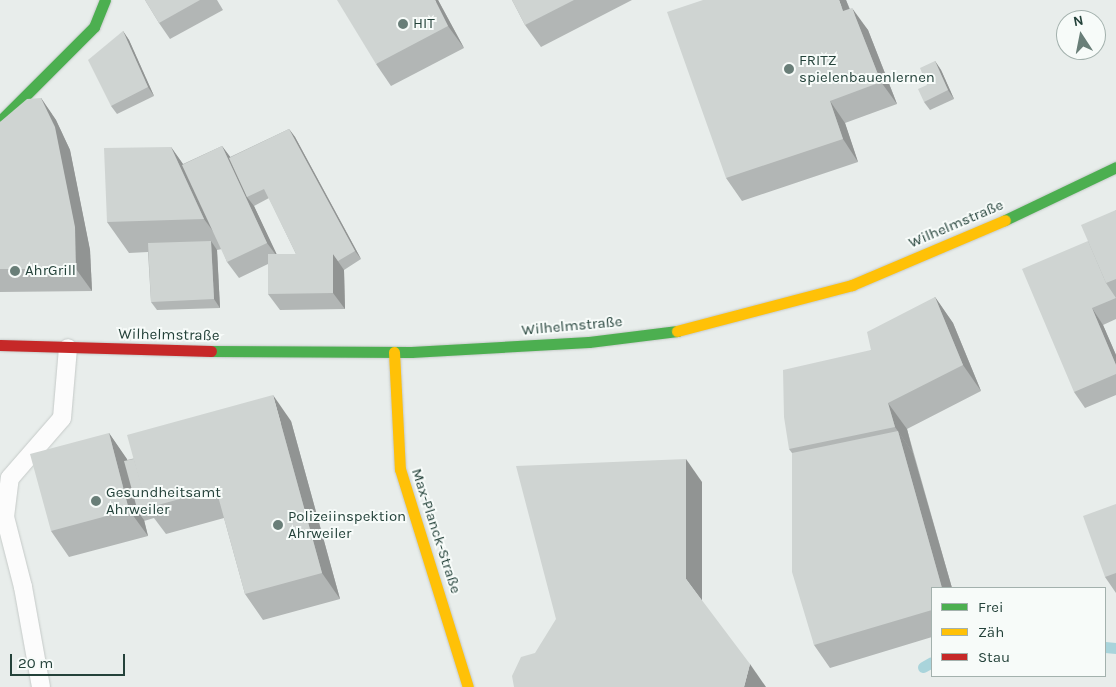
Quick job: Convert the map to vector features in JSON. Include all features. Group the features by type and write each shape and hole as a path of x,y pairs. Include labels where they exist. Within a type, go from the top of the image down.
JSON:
{"main road":[{"path":"0,121 94,27 105,0"},
{"name":"Wilhelmstraße","path":"0,345 68,348 394,352 589,342 692,329 852,285 991,226 1116,167"},
{"name":"Max-Planck-Straße","path":"394,352 400,468 468,687"}],"lane":[{"path":"41,687 23,587 5,517 10,478 62,418 68,348"}],"building":[{"path":"145,0 200,0 159,23"},
{"name":"HIT","path":"337,0 435,0 448,26 376,64"},
{"path":"512,0 574,0 525,25"},
{"name":"FRITZ spielenbauenlernen","path":"703,0 839,0 843,11 852,8 881,82 830,101 843,139 726,178 667,12"},
{"path":"123,31 148,87 111,106 88,60"},
{"path":"935,61 948,90 924,102 918,89 927,85 920,68"},
{"path":"41,98 55,127 75,227 76,269 0,269 0,122 27,99"},
{"path":"289,129 355,251 338,261 333,254 296,254 264,189 247,197 229,158"},
{"path":"222,146 267,243 227,262 182,165"},
{"path":"171,147 204,219 107,222 104,148"},
{"path":"1116,210 1116,279 1106,283 1081,225"},
{"path":"211,241 214,299 151,302 148,243"},
{"path":"1088,241 1106,283 1116,298 1092,308 1116,365 1116,374 1074,392 1022,269"},
{"path":"268,254 333,254 333,293 268,294"},
{"path":"935,297 963,365 888,403 895,427 789,449 784,417 783,370 871,350 867,332"},
{"name":"Polizeiinspektion Ahrweiler","path":"273,395 322,573 245,594 216,489 147,508 127,435"},
{"path":"898,431 942,587 931,587 931,610 814,645 792,572 792,453"},
{"path":"109,433 129,510 51,531 30,454"},
{"path":"134,459 148,509 138,512 124,461"},
{"path":"686,459 686,579 750,664 744,687 514,687 512,676 521,657 535,653 556,619 516,466"},
{"path":"1116,504 1116,573 1105,577 1083,516"}],"waterway":[{"path":"1106,647 1116,648"},
{"path":"923,667 931,663"}],"traffic: fast":[{"path":"0,121 94,27 105,0"},
{"path":"1005,220 1116,167"},
{"path":"211,351 411,352 589,342 677,331"}],"traffic: slow":[{"path":"677,331 852,285 1005,220"},
{"path":"394,352 400,469 468,687"}],"traffic: jam":[{"path":"0,345 211,351"}],"place":[{"name":"HIT","path":"403,24"},
{"name":"FRITZ spielenbauenlernen","path":"789,69"},
{"name":"AhrGrill","path":"15,271"},
{"name":"Gesundheitsamt Ahrweiler","path":"96,501"},
{"name":"Polizeiinspektion Ahrweiler","path":"278,525"}]}
